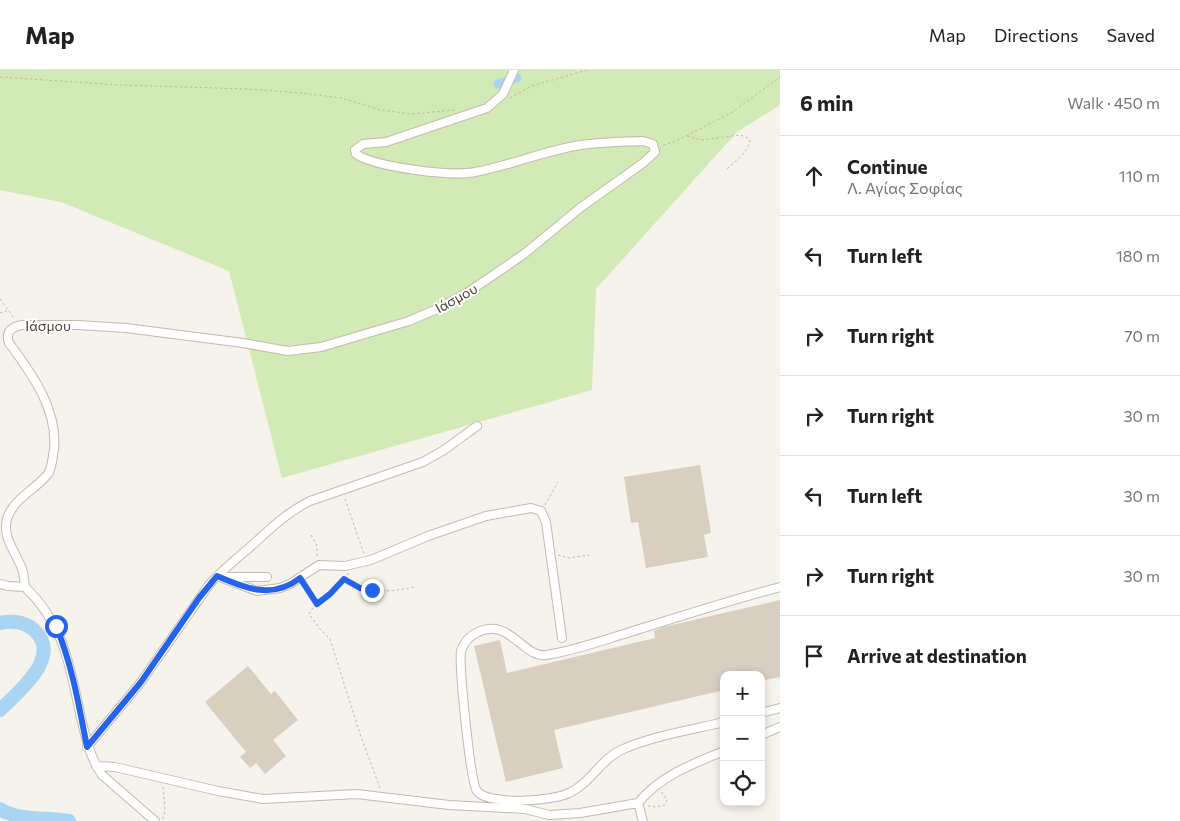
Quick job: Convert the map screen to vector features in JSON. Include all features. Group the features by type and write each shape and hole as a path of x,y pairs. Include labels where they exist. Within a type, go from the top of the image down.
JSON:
{"street":[{"path":"513,73 499,99 487,108 386,142 363,144 355,150 356,154 371,161 390,166 472,173 577,145 643,141 649,142 655,148"},
{"name":"Ιάσμου","path":"25,587 22,569 8,538 7,520 11,510 18,502 49,473 55,442 49,414 37,382 9,343 7,337 9,331 16,326 103,326 244,343 288,351 304,350 330,344 409,321 467,293 524,254 580,208 643,163 655,152 655,148"},
{"path":"87,747 141,682 199,598 219,576 297,507 423,462 444,450 477,426"},
{"path":"219,576 256,591 280,588 300,578 316,566 356,564 486,516 532,508 541,511 546,522 562,638"},
{"path":"219,576 267,577"},
{"path":"0,584 25,587 48,613 63,643 87,747 96,766 106,779 155,821"},
{"path":"720,723 650,740 623,749 606,758 597,771 569,794 523,801 493,798 480,794 473,779 460,657 463,646 470,637 482,630 496,629 508,634 537,654 547,655 580,647 732,600 780,588"},
{"path":"765,712 780,708"},
{"path":"765,733 780,727"},
{"path":"96,766 115,767 218,791 263,799 357,794 466,806 525,810 549,815 580,813 638,803 672,774 720,753"},
{"path":"638,803 643,821"}],"path":[{"path":"499,99 512,97 532,86 587,70"},
{"path":"0,77 119,85 301,92 341,98 398,113 411,114 458,110 464,116"},
{"path":"655,148 686,136 731,113 780,77"},
{"path":"686,136 702,140 740,135 750,140 749,146 726,170"},
{"path":"0,299 9,310 16,322 16,326"},
{"path":"0,313 9,310"},
{"path":"541,511 558,482"},
{"path":"338,491 343,495 348,504 367,561"},
{"path":"312,535 318,552 316,566"},
{"path":"550,551 569,558 589,555"},
{"path":"356,564 330,594 317,604 309,614 330,639 366,752 386,798"},
{"path":"300,578 317,604"},
{"path":"344,579 360,588 372,590 395,590 414,587"},
{"path":"162,778 165,810 162,821"},
{"path":"638,803 656,807 665,805 667,800 662,791 651,791"}],"green space":[{"path":"0,70 780,70 780,105 737,132 596,289 592,390 282,478 229,271 61,202 0,190"}],"building":[{"path":"700,465 711,533 704,535 708,557 646,568 638,522 631,523 624,477"},
{"path":"780,600 780,677 765,680 765,671 720,671 720,691 554,730 563,768 506,782 474,646 500,640 507,673 655,638 654,631 663,627"},
{"path":"248,666 271,694 275,691 298,720 273,740 286,756 265,774 256,763 250,768 240,757 246,752 205,702"}],"waterway":[{"path":"498,84 517,78"},
{"path":"0,623 17,622 33,629 41,639 44,650 41,661 27,683 0,710"},
{"path":"0,809 7,813 24,817 69,821"}],"route":[{"path":"56,626 69,662 87,747 141,682 209,584 217,576 256,591 280,588 300,578 317,604 344,579 360,588 372,590"}]}
